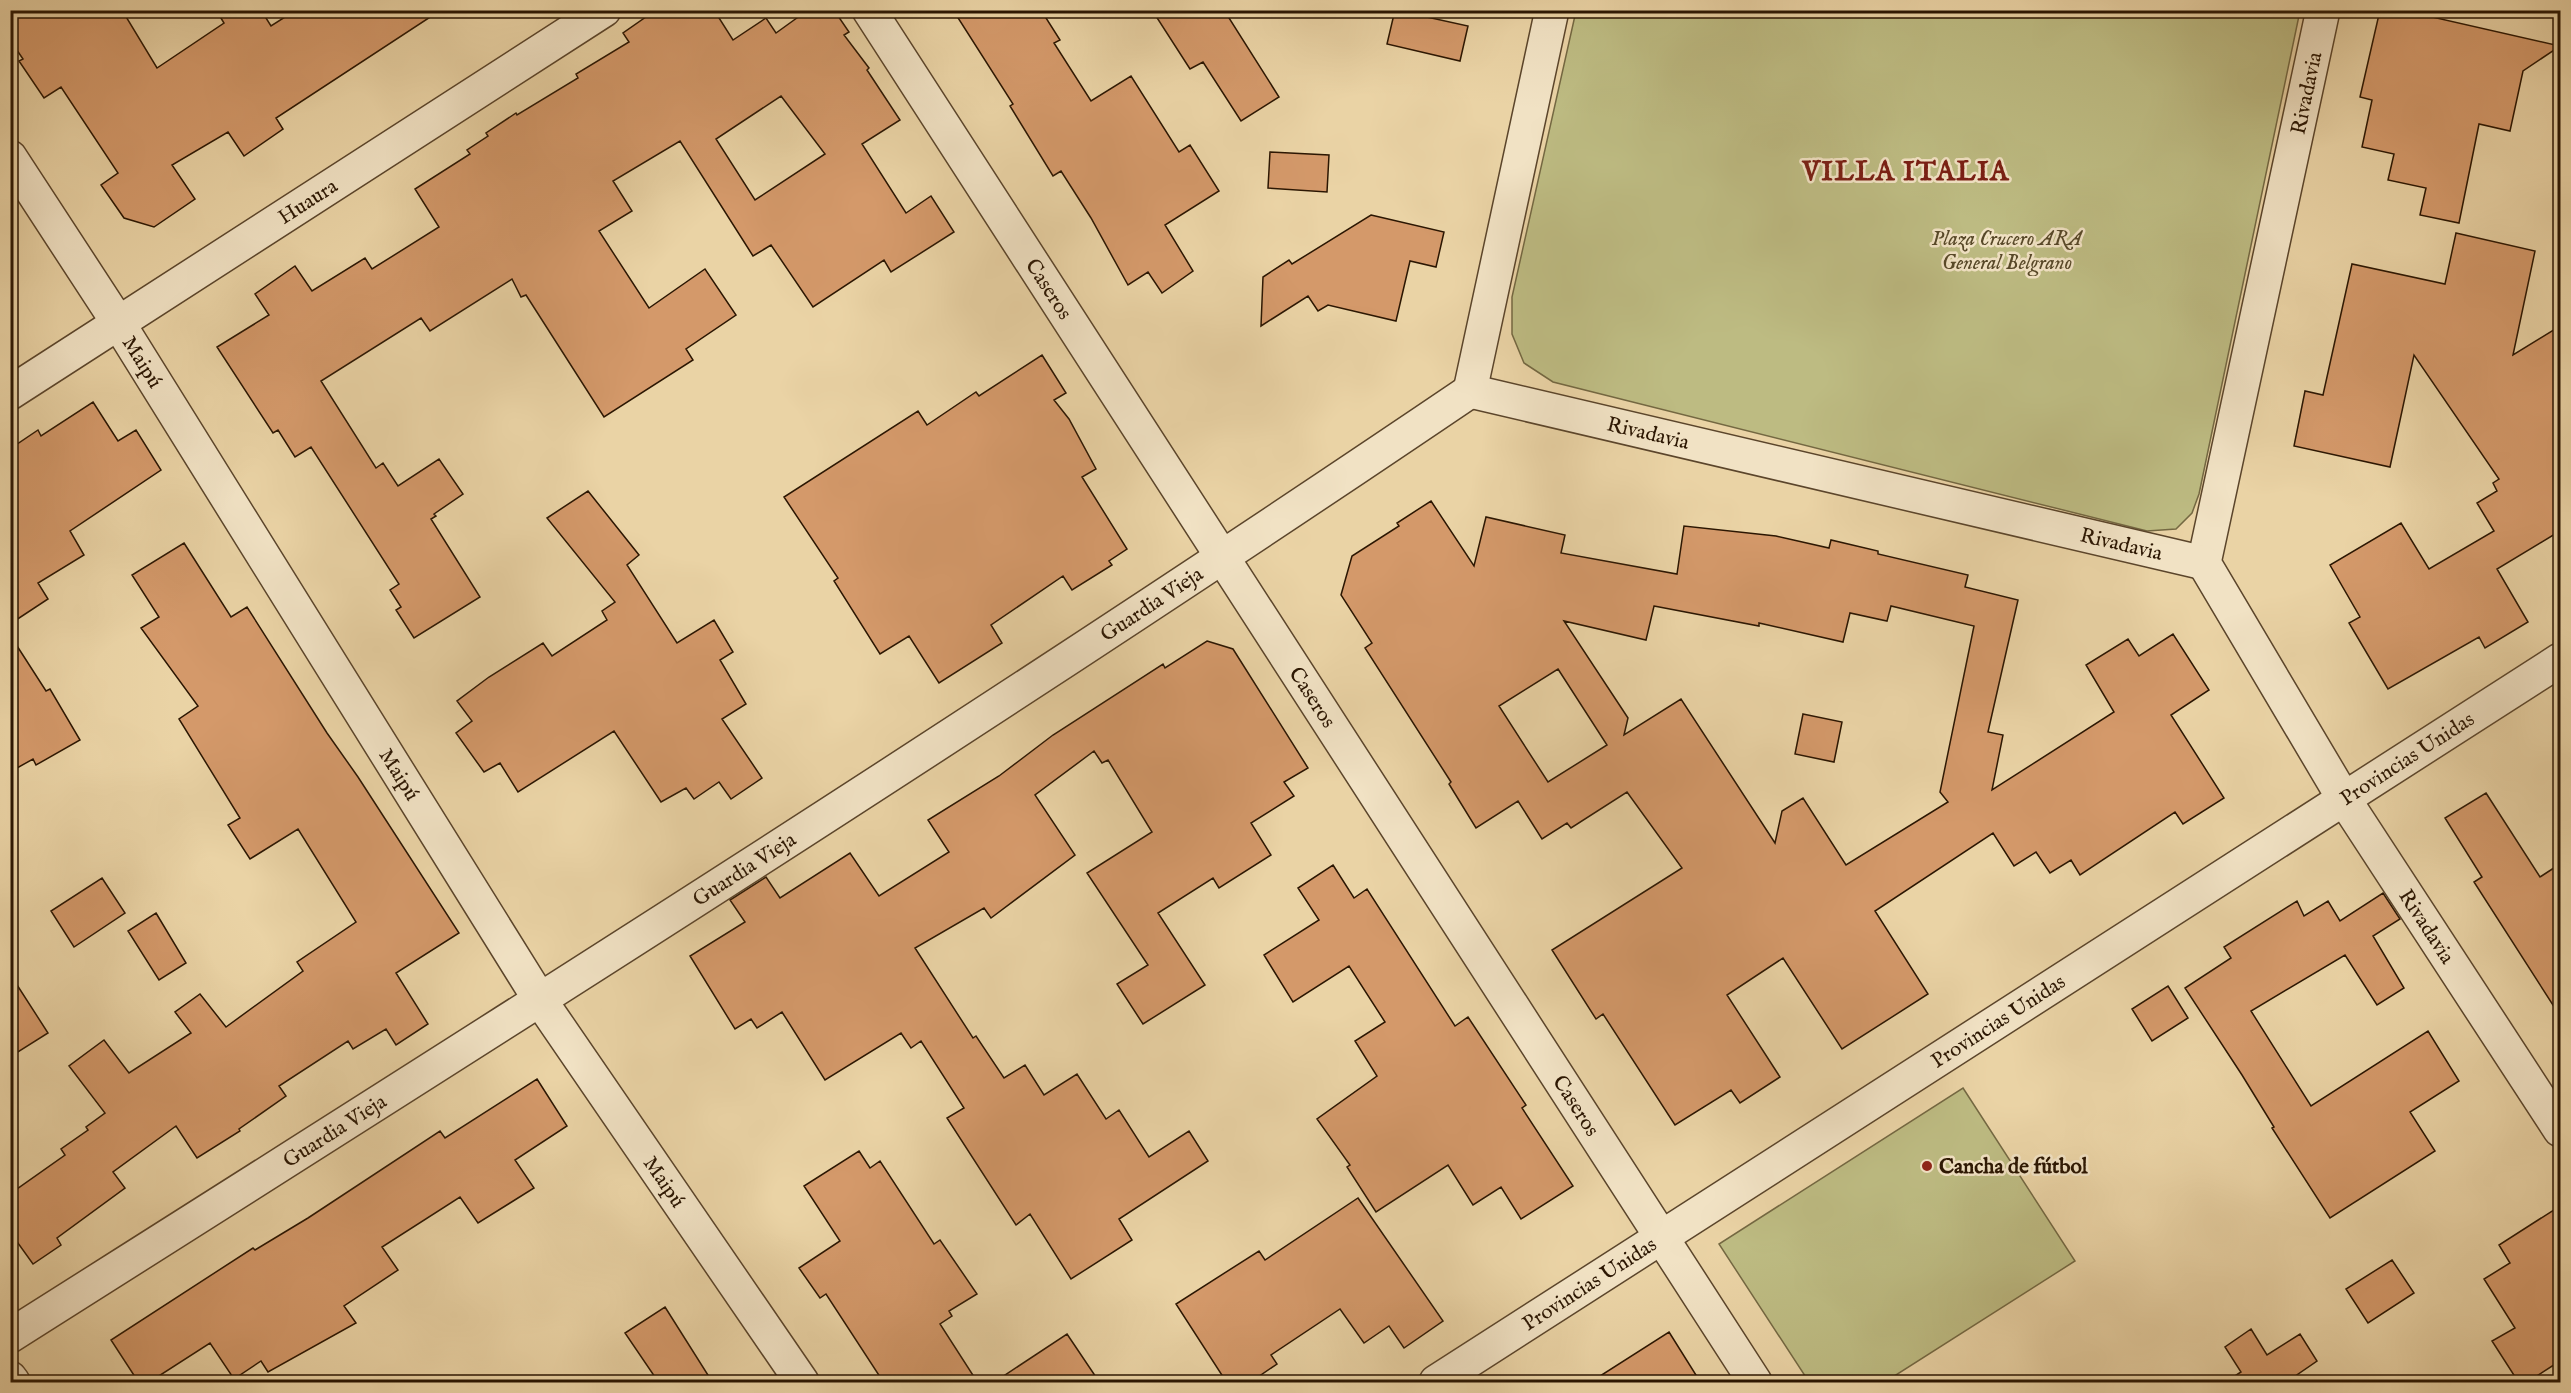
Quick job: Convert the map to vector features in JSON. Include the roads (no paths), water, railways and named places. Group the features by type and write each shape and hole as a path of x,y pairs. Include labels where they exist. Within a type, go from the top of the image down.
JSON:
{"street":[{"name":"Huaura","path":"10,393 604,10"},
{"name":"Caseros","path":"869,10 1755,1383"},
{"path":"1470,391 1552,10"},
{"name":"Rivadavia","path":"2323,10 2205,563 2344,799 2560,1130"},
{"name":"Maipú","path":"10,157 119,324 540,1000 802,1383"},
{"name":"Guardia Vieja","path":"10,1336 540,1000 1223,558 1470,391"},
{"name":"Rivadavia","path":"1470,391 2205,563"},
{"name":"Provincias Unidas","path":"1436,1383 2560,660"},
{"path":"10,1378 13,1383"}],"place":[{"name":"Cancha de fútbol","path":"1927,1166"}],"district":[{"name":"VILLA ITALIA","path":"1906,171"}],"park label":[{"name":"Plaza Crucero ARA General Belgrano","path":"2007,250"}]}
